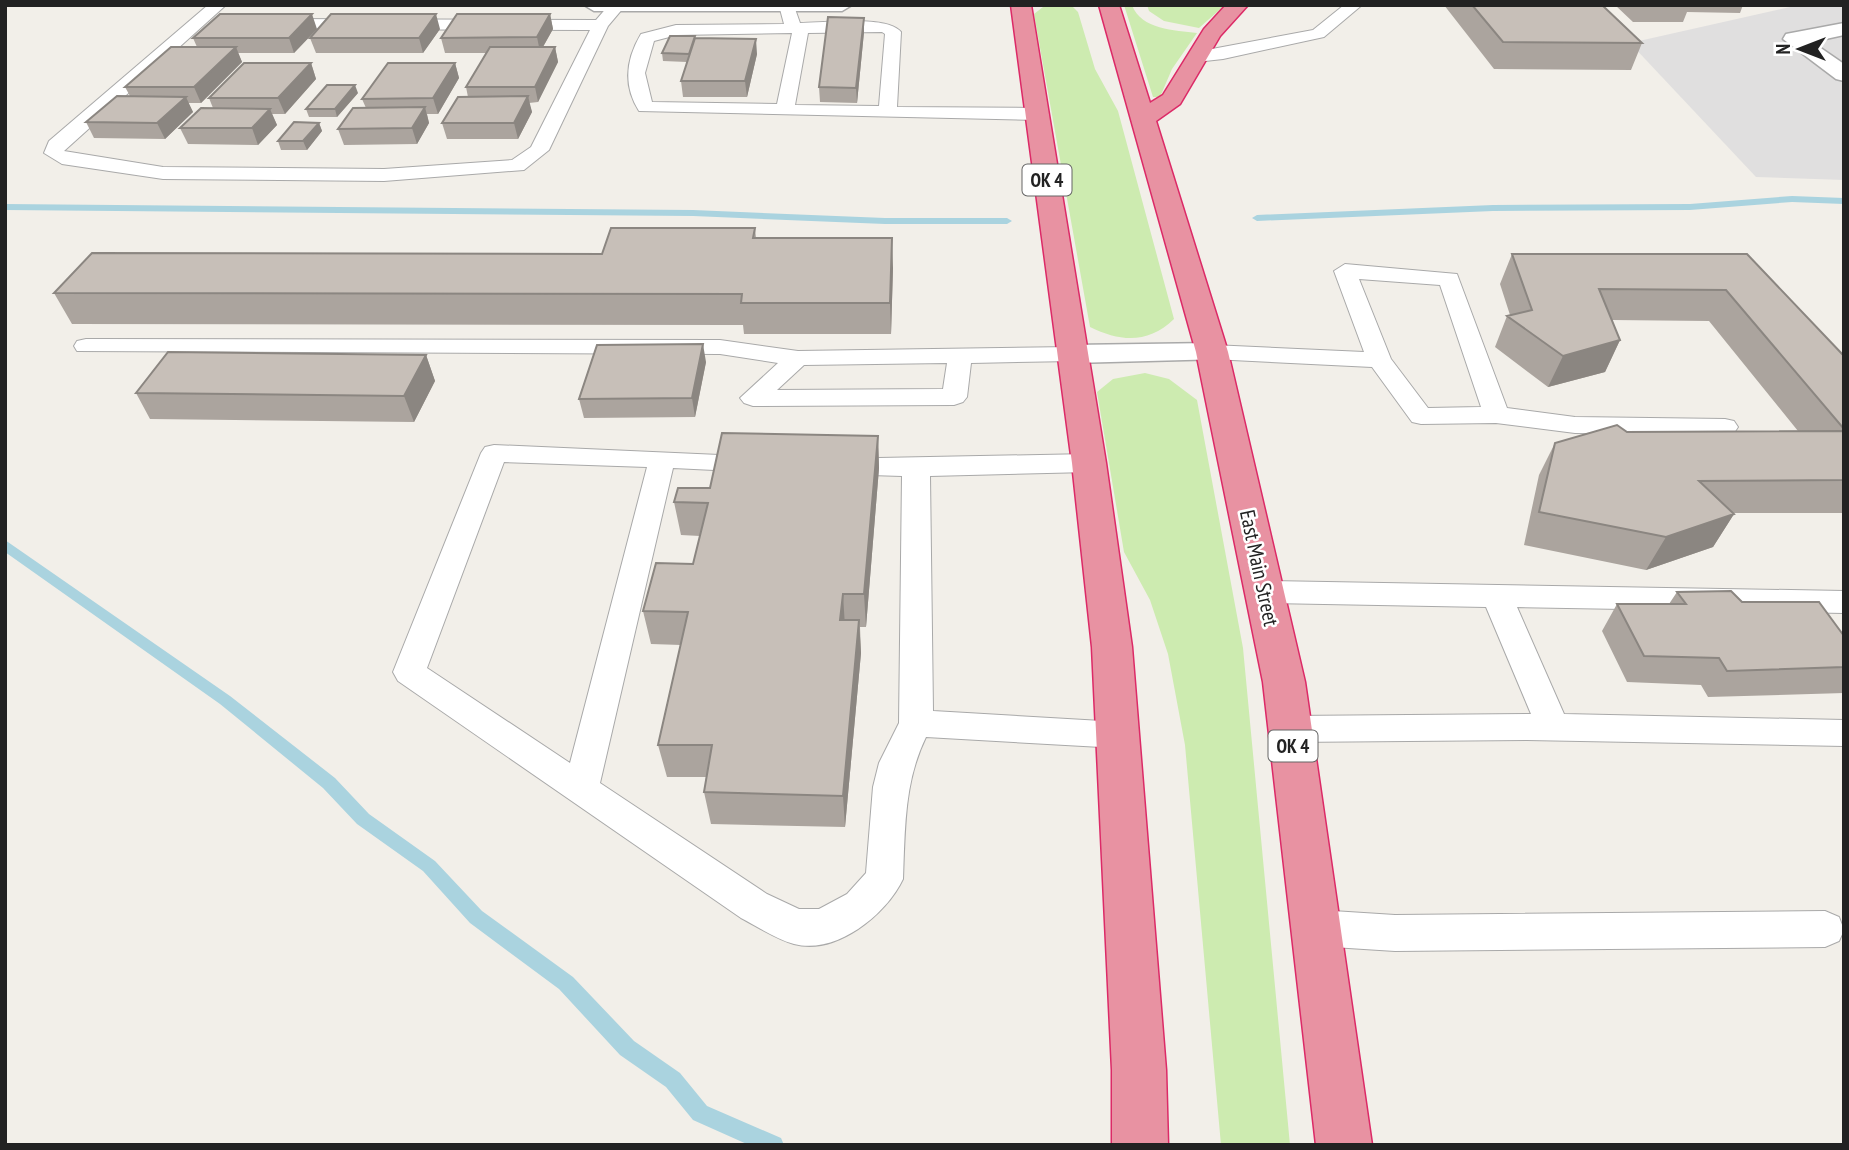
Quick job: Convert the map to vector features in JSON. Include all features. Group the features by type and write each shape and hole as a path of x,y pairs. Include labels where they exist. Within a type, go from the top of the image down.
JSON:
{"highway":[{"name":"OK 4","path":"1021,5 1089,463 1119,735 1139,1070 1140,1145"},
{"name":"East Main Street","path":"1109,5 1212,352 1284,682 1344,1145"},
{"path":"1143,119 1172,99 1210,33 1238,5"}],"street":[{"path":"594,5 789,12 842,5"},
{"path":"1844,29 1794,39 1844,74"},
{"path":"1073,354 1212,352"}],"lane":[{"path":"218,5 56,145 54,153 62,158 163,173 384,175 517,166 539,150 601,25 627,6"},
{"path":"1196,57 1318,34 1354,5"},
{"path":"785,110 800,32 789,12"},
{"path":"888,112 893,32 890,28 789,12 676,30 647,38 636,64 634,85 645,107 888,112 1037,114"},
{"path":"196,24 224,24"},
{"path":"252,24 601,25"},
{"path":"1496,415 1449,279 1345,271 1380,360 1421,416 1496,415 1575,425 1724,427"},
{"path":"86,346 720,347 798,358 1073,354"},
{"path":"1212,352 1380,360"},
{"path":"798,358 753,398 954,397 960,356"},
{"path":"916,468 916,723 895,763 890,787 884,879 860,906 823,928 796,928 778,920 408,672 495,453 916,468 1089,463"},
{"path":"581,789 662,460"},
{"path":"1265,592 1844,603"},
{"path":"1497,597 1553,727"},
{"path":"916,723 1119,735"},
{"path":"1290,729 1553,727 1844,733"},
{"path":"1317,928 1395,933 1825,929"}],"shaded area":[{"path":"1799,5 1844,5 1844,180 1756,177 1630,43"}],"green space":[{"path":"1071,5 1078,12 1095,69 1118,111 1174,319 1154,333 1144,336 1123,338 1090,327 1034,14 1043,7"},
{"path":"1124,5 1132,5 1143,20 1151,24 1197,33 1172,69 1160,97 1153,97"},
{"path":"1147,5 1225,5 1199,28 1164,21 1149,11"},
{"path":"1145,373 1169,379 1197,400 1243,648 1290,1145 1221,1145 1185,745 1168,654 1150,600 1124,552 1097,392 1113,379"}],"building":[{"path":"1472,5 1602,5 1642,43 1503,42"},
{"path":"220,14 312,14 289,38 193,38"},
{"path":"331,14 436,14 419,38 310,38"},
{"path":"457,14 550,14 537,37 441,38"},
{"path":"828,17 864,18 856,88 819,87"},
{"path":"670,36 695,36 689,54 662,53"},
{"path":"695,38 756,39 745,81 681,81"},
{"path":"171,47 236,47 194,87 125,87"},
{"path":"490,47 555,47 535,87 466,87"},
{"path":"244,63 311,63 278,98 209,98"},
{"path":"388,63 455,63 433,98 362,99"},
{"path":"327,85 355,85 335,109 306,109"},
{"path":"117,96 186,97 157,123 86,122"},
{"path":"528,96 514,123 442,123 458,97"},
{"path":"425,107 412,128 338,129 353,108"},
{"path":"201,108 270,109 252,128 180,128"},
{"path":"294,122 319,123 303,141 278,141"},
{"path":"611,228 755,228 753,238 892,238 890,303 741,303 742,294 54,293 92,253 602,254"},
{"path":"1512,254 1747,254 1844,356 1844,429 1726,290 1599,289 1620,340 1563,356 1507,316 1532,310"},
{"path":"703,344 692,398 579,399 597,345"},
{"path":"168,352 426,355 404,396 136,393"},
{"path":"1617,425 1627,432 1844,431 1844,480 1699,481 1734,514 1666,537 1539,512 1555,443"},
{"path":"722,433 878,436 864,594 843,594 840,620 859,620 843,796 704,792 712,745 658,745 688,612 643,611 656,563 693,564 708,503 674,502 678,488 710,488"},
{"path":"1731,591 1742,602 1819,602 1844,636 1844,667 1727,671 1719,658 1644,656 1617,604 1686,604 1677,592"}],"waterway":[{"path":"1257,218 1493,208 1690,207 1792,199 1844,201"},
{"path":"5,207 693,213 885,221 1007,221"},
{"path":"5,545 225,700 329,783 363,819 429,866 476,917 566,983 627,1048 673,1080 700,1113 774,1145"}]}
